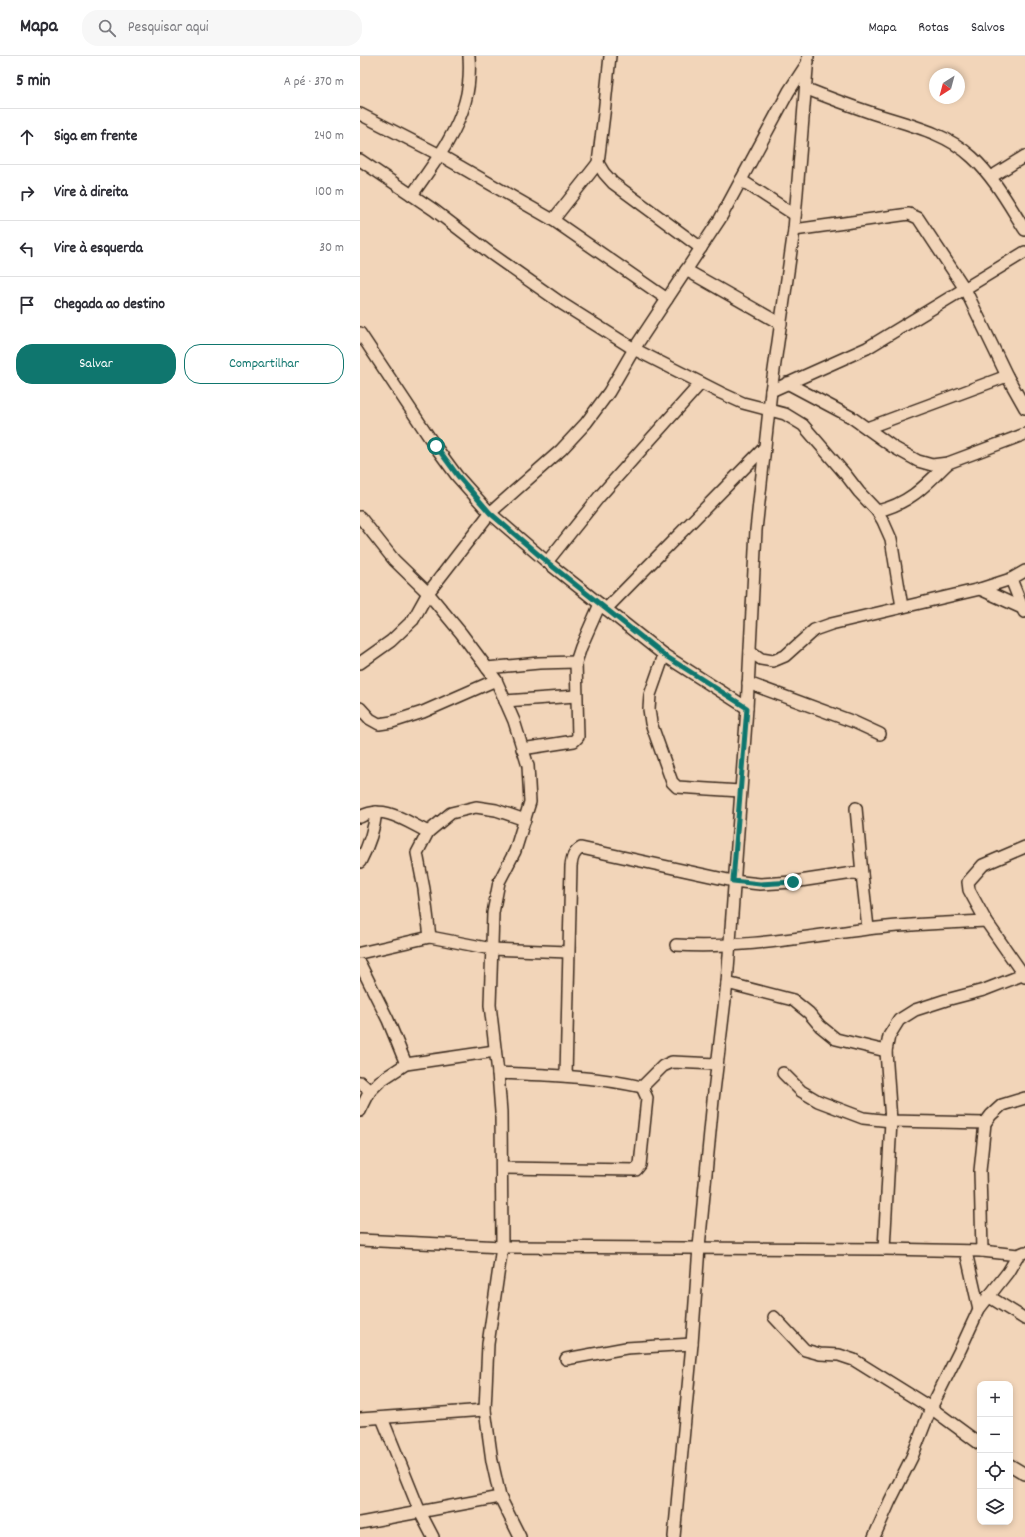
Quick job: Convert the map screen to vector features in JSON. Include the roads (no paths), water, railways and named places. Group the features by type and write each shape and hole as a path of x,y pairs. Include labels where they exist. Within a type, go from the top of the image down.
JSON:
{"street":[{"path":"412,195 440,155 453,132 465,102 470,68 469,56"},
{"path":"553,220 598,162 610,56"},
{"path":"674,1537 692,1344 699,1247 717,1064 727,983 733,881 747,708 756,530 771,391 796,215 808,59"},
{"path":"360,663 391,641 412,620 428,593 490,513 561,450 586,423 609,392 634,349 720,219 789,91 808,59"},
{"path":"806,89 944,138 957,145 972,157 991,177 1025,230"},
{"path":"360,114 440,155 553,220 667,299"},
{"path":"991,177 1025,156"},
{"path":"360,160 412,195 561,303 634,349 743,403 785,414 803,425 846,475 858,492 878,511 891,539 902,607"},
{"path":"598,162 604,173 613,183 701,248"},
{"path":"741,180 796,215"},
{"path":"794,230 909,214 918,218 966,289 1007,376 1025,408"},
{"path":"771,391 868,348 1025,252"},
{"path":"686,270 781,324"},
{"path":"360,333 436,446 458,476 490,513 547,562 664,655 747,708"},
{"path":"868,428 1007,376"},
{"path":"547,562 600,498 701,383"},
{"path":"787,383 851,417 893,447 918,462 932,464 948,463 1025,434"},
{"path":"522,749 576,740 578,737 576,662 581,647 603,606 765,447"},
{"path":"878,511 889,509 918,493 948,463"},
{"path":"360,517 394,560 428,593 461,633 496,680 514,721 528,766 530,802 515,851 499,882 493,913 490,1005 501,1112 502,1247 488,1344 485,1410 492,1461 500,1497 520,1537"},
{"path":"750,651 761,659 774,660 785,656 814,630 831,624 980,589 1011,579 1025,572"},
{"path":"1011,579 1023,611"},
{"path":"980,589 1023,611"},
{"path":"664,655 650,695 649,709 651,723 672,782 677,787 740,791"},
{"path":"487,668 539,663 576,662"},
{"path":"360,708 370,719 379,724 392,722 423,712 496,680"},
{"path":"748,683 854,722 880,734"},
{"path":"505,701 576,696"},
{"path":"430,937 424,889 417,853 428,832 451,813 476,807 496,810 525,820"},
{"path":"856,808 868,928"},
{"path":"360,862 375,826 376,812"},
{"path":"360,817 369,813 385,812 428,832"},
{"path":"884,1249 891,1120 886,1051 889,1036 899,1020 915,1010 984,990 1025,975 986,921 969,890 968,882 983,865 1025,847"},
{"path":"566,1076 571,866 572,856 577,850 581,848 733,881 760,884 852,873 862,874"},
{"path":"676,945 702,946 730,944 832,934 868,928 986,921"},
{"path":"360,953 430,937 492,949 568,952"},
{"path":"360,964 388,1020 406,1064"},
{"path":"727,983 793,1000 836,1039 886,1051"},
{"path":"360,1111 370,1091 380,1081 406,1064 495,1051"},
{"path":"642,1087 663,1066 672,1062 717,1064"},
{"path":"498,1073 566,1076 642,1087"},
{"path":"783,1073 801,1091 818,1101 863,1118 985,1123"},
{"path":"360,1082 370,1091"},
{"path":"502,1168 636,1170 640,1165 646,1098 642,1087"},
{"path":"982,1251 980,1171 985,1123 1002,1105 1025,1098"},
{"path":"360,1240 502,1247 884,1249 966,1252 982,1251 1022,1254"},
{"path":"966,1252 979,1309"},
{"path":"874,1537 890,1500 912,1457 931,1408 979,1309 1022,1254"},
{"path":"988,1296 1025,1319"},
{"path":"774,1317 804,1350 820,1354 840,1355 854,1360 931,1408 977,1442"},
{"path":"566,1359 626,1348 692,1344"},
{"path":"360,1419 485,1410"},
{"path":"382,1418 420,1512 433,1537"},
{"path":"1013,1467 1025,1474"},
{"path":"360,1523 500,1497"}]}
